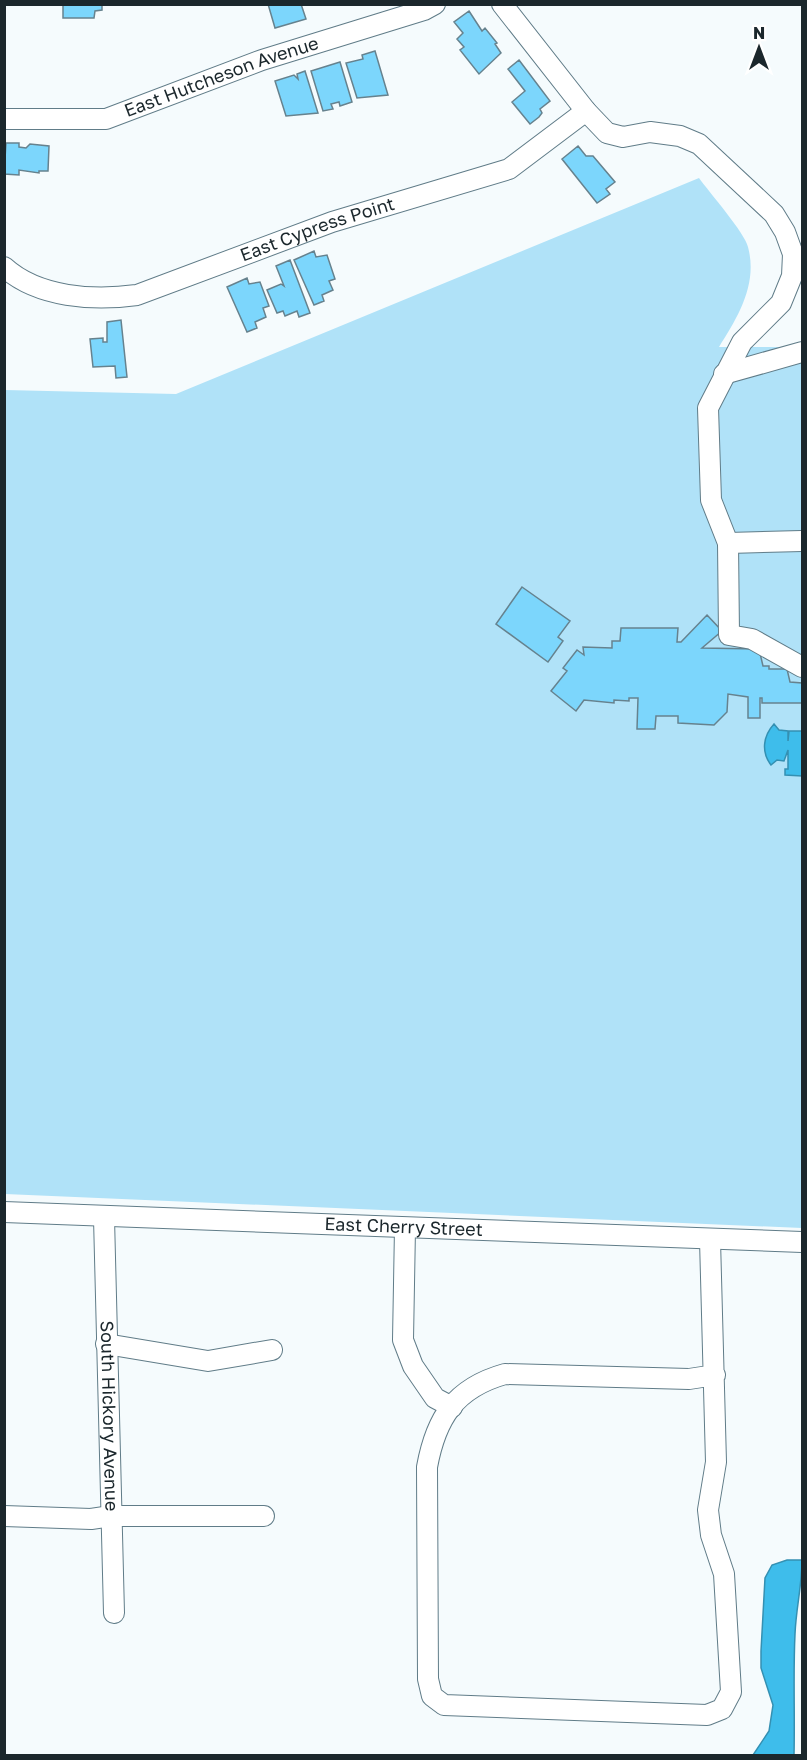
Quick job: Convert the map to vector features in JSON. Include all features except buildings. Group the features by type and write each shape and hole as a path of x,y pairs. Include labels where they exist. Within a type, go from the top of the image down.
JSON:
{"street":[{"name":"East Hutcheson Avenue","path":"4,119 106,118 262,60 424,10 435,4"},
{"path":"502,4 586,111 608,133 622,137 650,132 680,136 699,144 774,214 785,232 793,254 792,276 781,303 742,342 708,408 711,500 728,543 729,635 752,639 802,667"},
{"name":"East Cypress Point","path":"4,267 31,285 62,294 121,297 137,295 332,222 509,169 586,111"},
{"path":"724,374 802,352"},
{"path":"728,543 802,542"},
{"name":"East Cherry Street","path":"4,1212 104,1218 802,1242"},
{"name":"South Hickory Avenue","path":"104,1218 114,1613"},
{"path":"405,1228 403,1340 413,1366 435,1398 452,1407"},
{"path":"710,1240 715,1375 716,1462 708,1510 711,1535 724,1574 731,1692 722,1709 707,1715 444,1705 432,1695 428,1679 427,1467 433,1435 466,1390 486,1379 505,1374 689,1379 715,1375"},
{"path":"106,1344 208,1361 272,1350"},
{"path":"4,1516 91,1519 111,1515 264,1516"}],"shaded area":[{"path":"699,178 740,232 748,247 750,261 748,287 744,300 719,347 802,347 802,1228 5,1194 5,390 176,394"}],"water":[{"path":"774,724 779,730 788,731 788,741 789,731 802,731 802,776 785,775 785,769 788,769 788,750 784,761 777,760 771,765 768,760 765,744 767,734"},
{"path":"787,1560 802,1560 795,1634 794,1755 753,1755 769,1731 773,1705 761,1668 765,1578 772,1565"}]}
